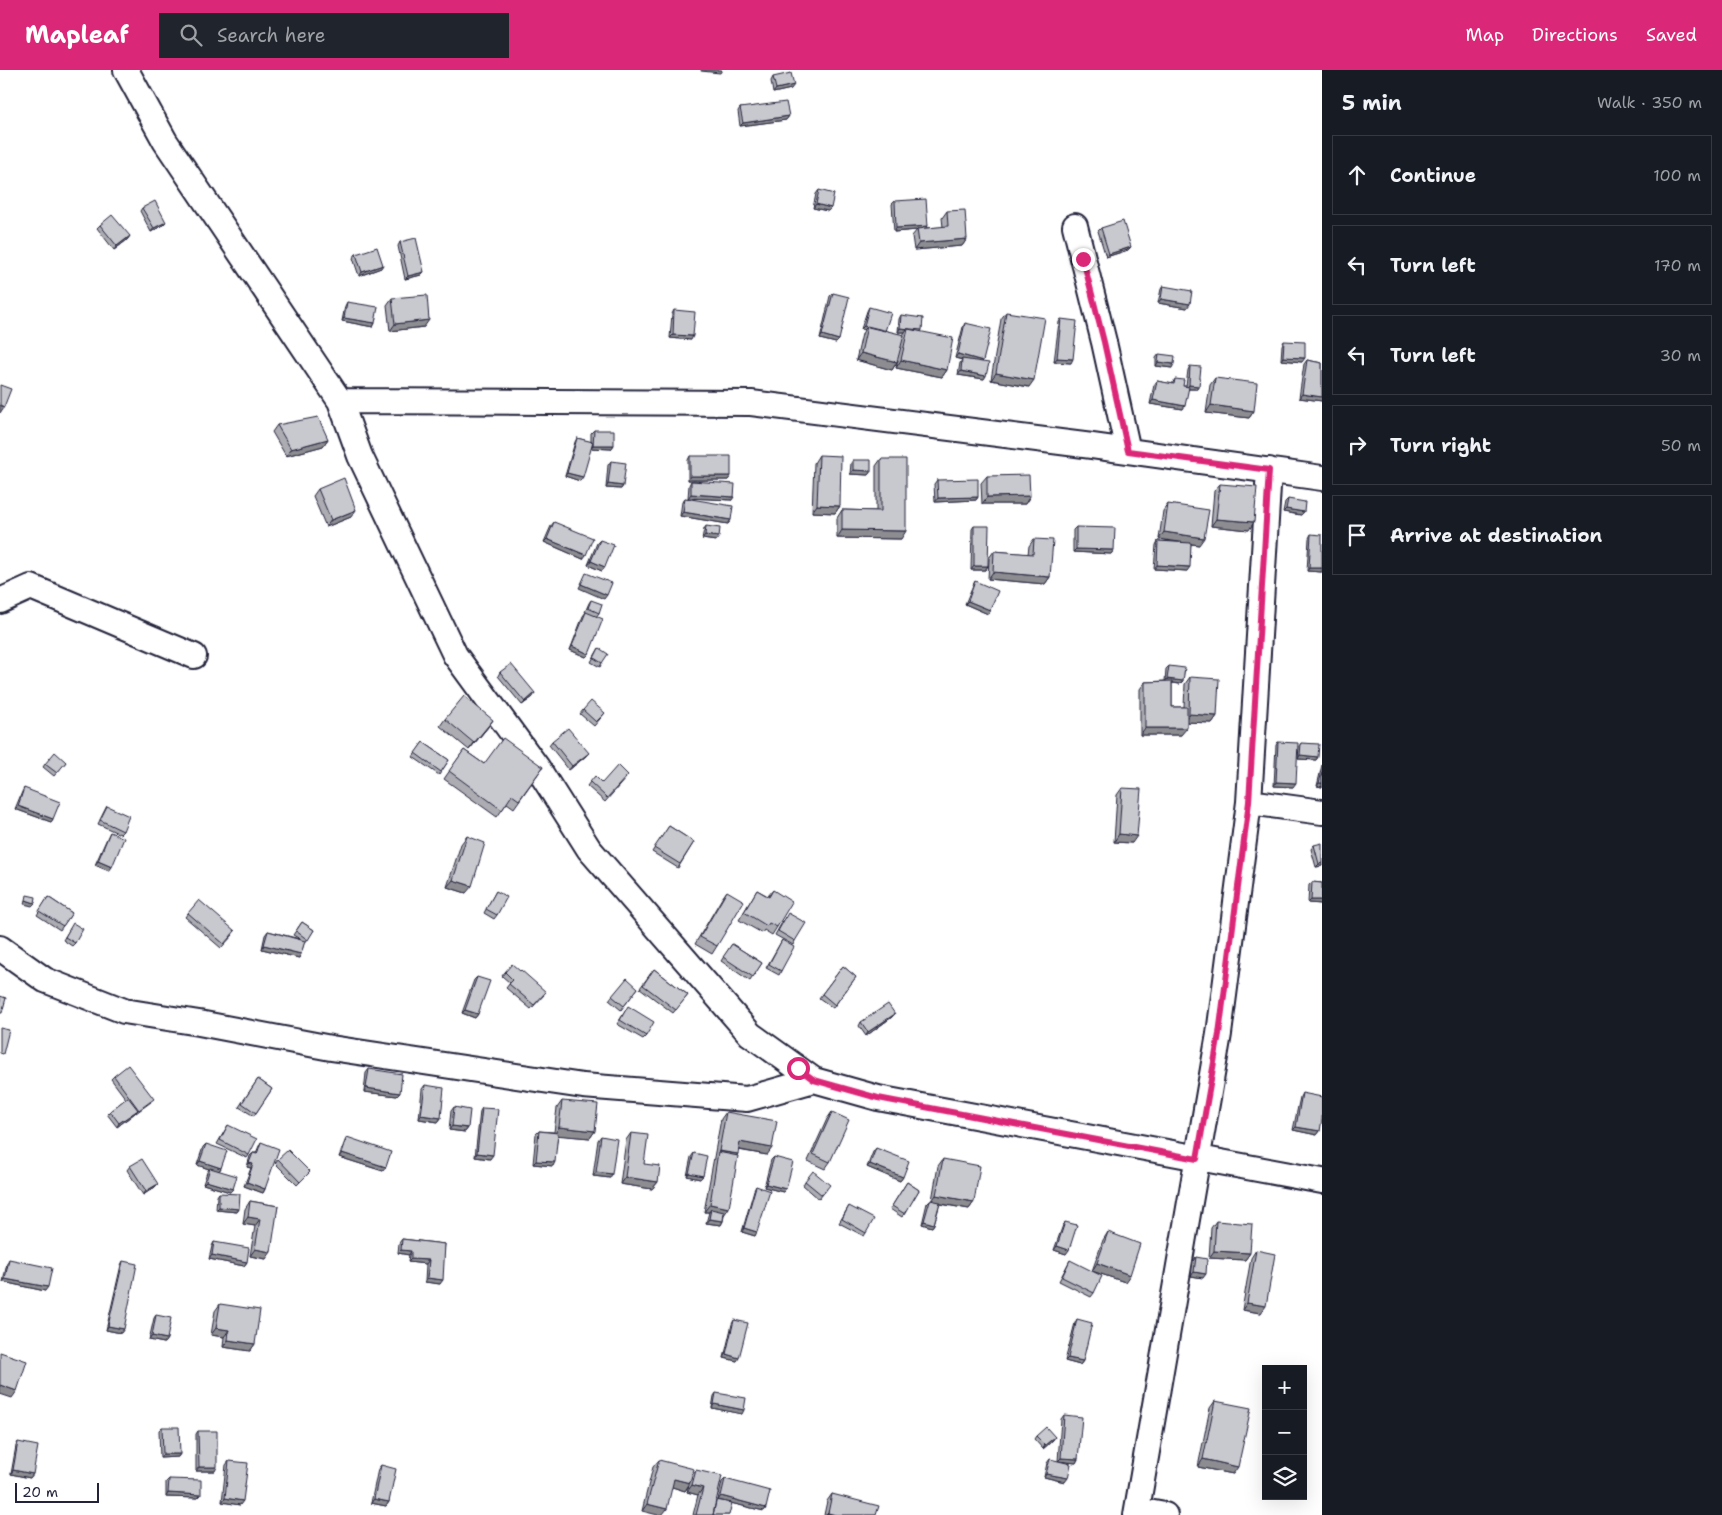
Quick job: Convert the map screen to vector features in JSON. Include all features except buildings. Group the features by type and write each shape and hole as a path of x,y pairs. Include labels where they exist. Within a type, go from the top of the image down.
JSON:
{"street":[{"path":"126,70 165,141 340,401 360,456 455,655 537,767 588,849 750,1034 814,1080 878,1098 1322,1181"},
{"path":"1075,226 1104,342 1128,451"},
{"path":"340,401 752,403 1322,478"},
{"path":"1165,1515 1137,1512 1219,1034 1249,802 1269,470"},
{"path":"0,601 31,587 194,656"},
{"path":"1249,802 1322,812"},
{"path":"0,948 45,980 124,1011 331,1048 583,1086 746,1099 814,1080"}],"route":[{"path":"798,1068 814,1080 878,1098 1197,1159 1219,1034 1249,802 1269,470 1128,451 1104,342 1083,259"}]}
